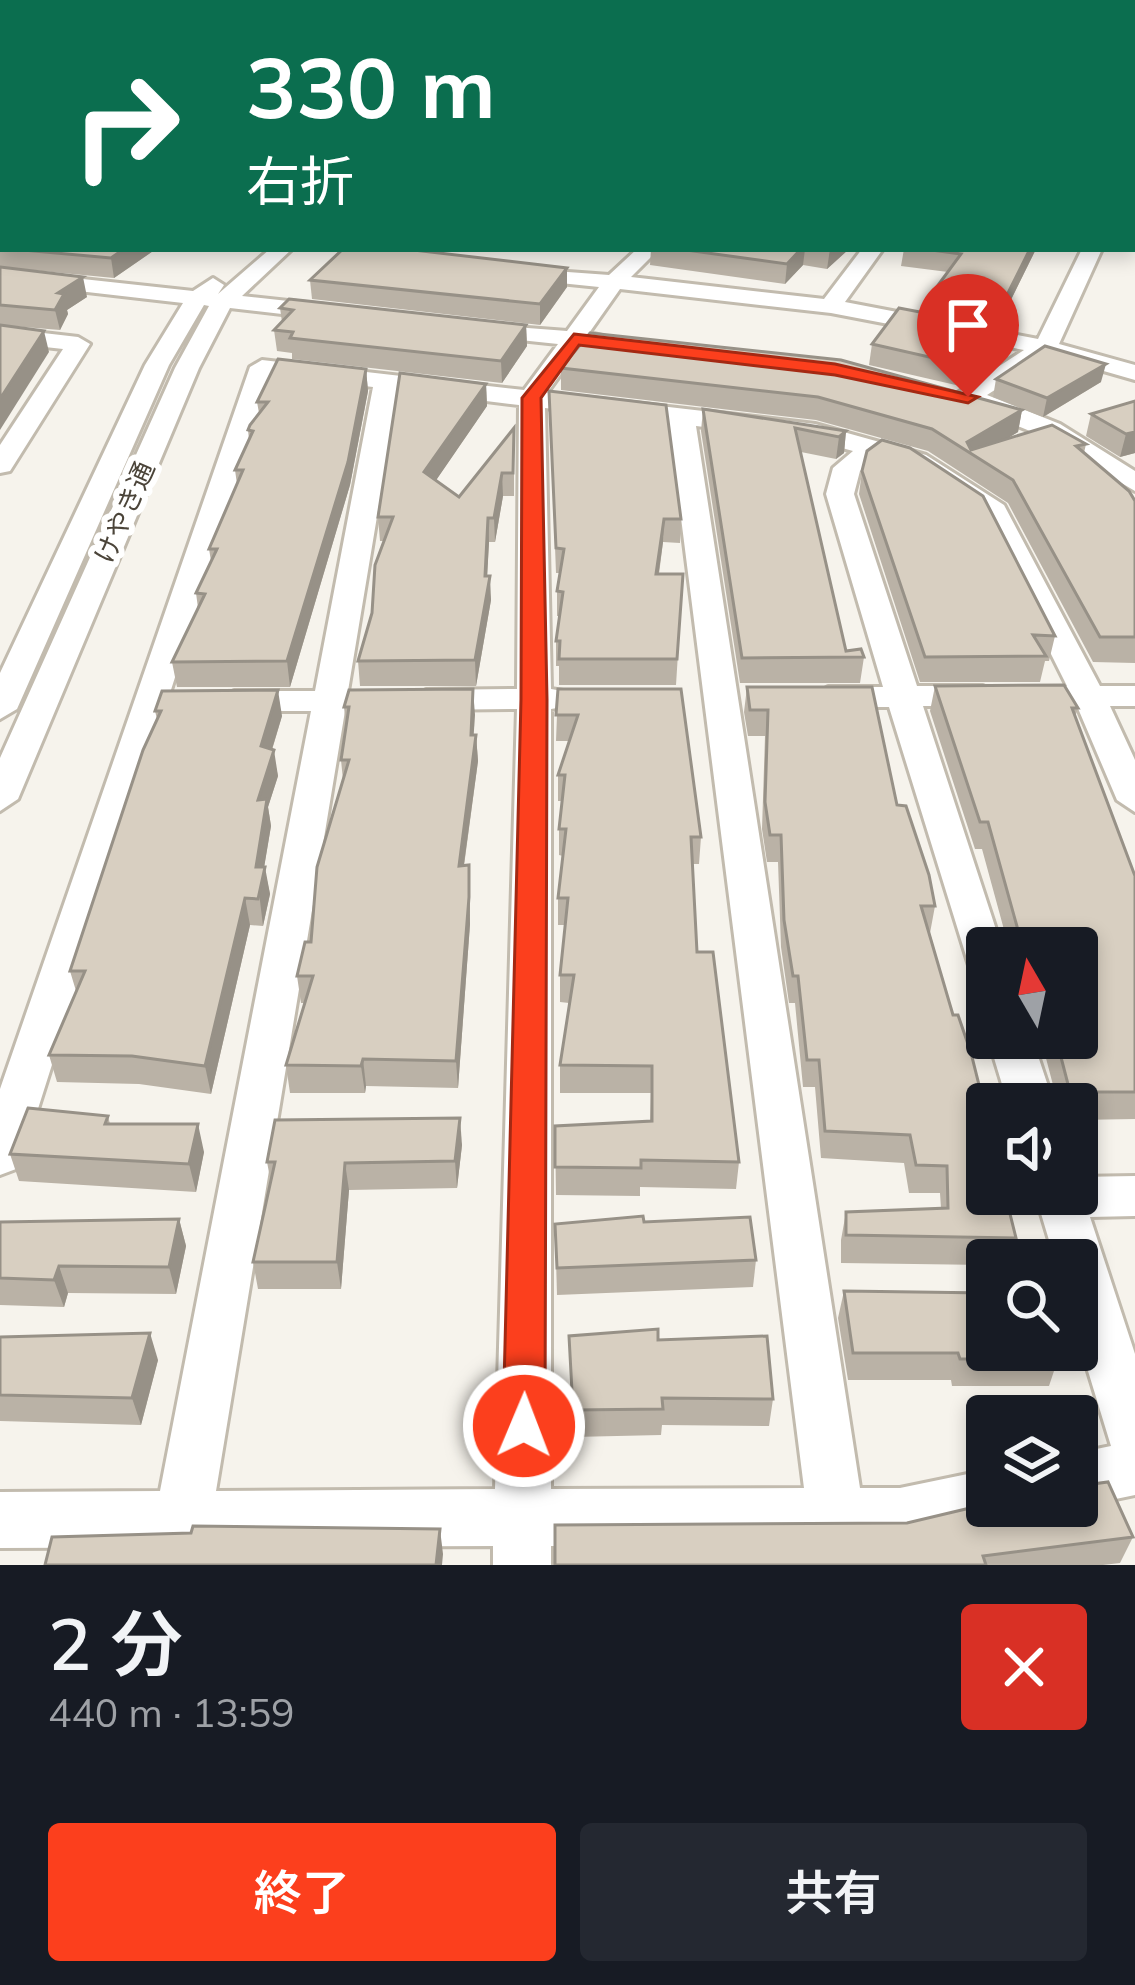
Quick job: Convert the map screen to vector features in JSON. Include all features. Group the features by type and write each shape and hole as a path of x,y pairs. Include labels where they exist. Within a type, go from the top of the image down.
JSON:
{"street":[{"path":"0,709 157,365 250,252"},
{"name":"けやき通","path":"0,799 187,368 210,300 278,252"},
{"path":"523,1541 534,699 532,398 614,282 646,252"},
{"path":"832,304 871,252"},
{"path":"1091,252 1048,345 960,394 1051,430 1135,483"},
{"path":"500,271 832,304 1048,345 1135,373"},
{"path":"0,276 348,314"},
{"path":"460,327 624,345"},
{"path":"0,335 78,344 0,465"},
{"path":"0,1156 262,367 815,432 876,447 952,480 994,511 1089,696 1135,800"},
{"path":"184,1519 387,381"},
{"path":"681,414 836,1516"},
{"path":"876,447 847,468 840,494 975,927"},
{"path":"790,698 1135,696"},
{"path":"153,702 581,699"},
{"path":"1098,1196 1135,1196"},
{"path":"1065,1215 1135,1438"},
{"path":"1098,1476 1135,1468"},
{"path":"0,1520 184,1519 523,1541 836,1516 900,1516 966,1502"}],"building":[{"path":"45,252 120,252 111,258"},
{"path":"340,252 431,252 567,268 540,304 310,280"},
{"path":"701,252 798,252 787,264"},
{"path":"946,252 1028,252 1002,305 933,292 961,254"},
{"path":"0,267 83,277 58,293 64,294 55,310 0,305"},
{"path":"289,299 526,325 501,361 290,338 293,332 274,330 293,310 280,308"},
{"path":"899,308 998,327 990,347 964,365 872,344"},
{"path":"0,325 44,331 0,399"},
{"path":"590,333 841,360 1022,410 967,442 971,450 1052,425 1086,444 1076,446 1135,501 1135,637 1100,637 1013,480 932,429 818,397 561,368"},
{"path":"1045,346 1106,364 1047,398 996,379"},
{"path":"278,359 366,369 348,462 287,661 172,662 205,594 196,593 217,549 209,549 243,470 235,470 253,431 248,430 250,425 268,402 257,402"},
{"path":"400,373 486,384 424,472 459,497 514,428 513,473 502,473 494,518 488,518 485,576 490,576 475,660 358,661 372,613 375,565 393,517 378,517"},
{"path":"549,391 666,405 681,519 664,519 656,574 683,574 677,659 559,659 560,641 556,641 563,592 557,591 564,549 556,548"},
{"path":"1135,401 1135,432 1126,434 1091,414"},
{"path":"703,409 846,431 839,437 795,428 846,651 861,649 864,657 742,658"},
{"path":"882,440 910,448 983,496 1055,636 1033,635 1046,656 925,657 862,471 867,451"},
{"path":"1064,685 1078,708 1072,708 1135,876 1135,1092 1098,1092 1098,1083 1068,1083 1061,1059 1098,1059 1098,927 1017,927 988,822 980,822 935,686"},
{"path":"747,687 872,687 897,805 906,806 929,875 935,906 921,906 953,1015 958,1015 966,1038 966,1059 972,1059 978,1083 966,1083 966,1215 1010,1215 1016,1238 846,1235 846,1212 948,1208 947,1166 916,1165 910,1135 825,1131 819,1060 807,1060 798,976 793,976 784,920 781,835 770,835 765,802 768,710 750,710"},
{"path":"473,689 471,735 476,735 459,866 469,865 469,897 456,1061 363,1059 361,1066 286,1065 313,976 297,976 305,942 311,942 317,867 349,760 341,760 349,690"},
{"path":"558,689 681,689 701,837 691,837 697,952 713,952 739,1162 641,1160 641,1168 555,1167 555,1126 652,1121 652,1066 560,1065 574,975 560,975 568,898 558,898 566,829 559,829 565,775 558,775 578,715 556,715"},
{"path":"278,690 261,746 274,750 258,800 267,799 256,867 265,867 258,899 245,898 205,1066 132,1056 49,1055 85,971 70,971 143,750 161,711 155,711 162,691"},
{"path":"28,1108 108,1116 105,1124 198,1124 189,1164 10,1154"},
{"path":"460,1118 455,1161 345,1163 337,1262 253,1262 275,1162 267,1162 275,1120"},
{"path":"643,1216 644,1222 750,1217 756,1260 557,1268 555,1224"},
{"path":"179,1219 169,1267 59,1266 54,1280 0,1278 0,1222"},
{"path":"844,1291 966,1293 966,1359 958,1353 853,1353"},
{"path":"658,1329 658,1340 767,1336 773,1399 662,1398 663,1409 573,1410 569,1336"},
{"path":"150,1333 132,1398 0,1395 0,1337"},
{"path":"1108,1482 1133,1537 983,1556 986,1565 555,1565 555,1525 907,1523 966,1509 966,1527 1098,1527 1098,1483"},
{"path":"193,1526 440,1529 436,1565 45,1565 52,1537 191,1533"}],"route":[{"path":"524,1426 534,699 532,398 574,339 835,369 968,397"}]}
